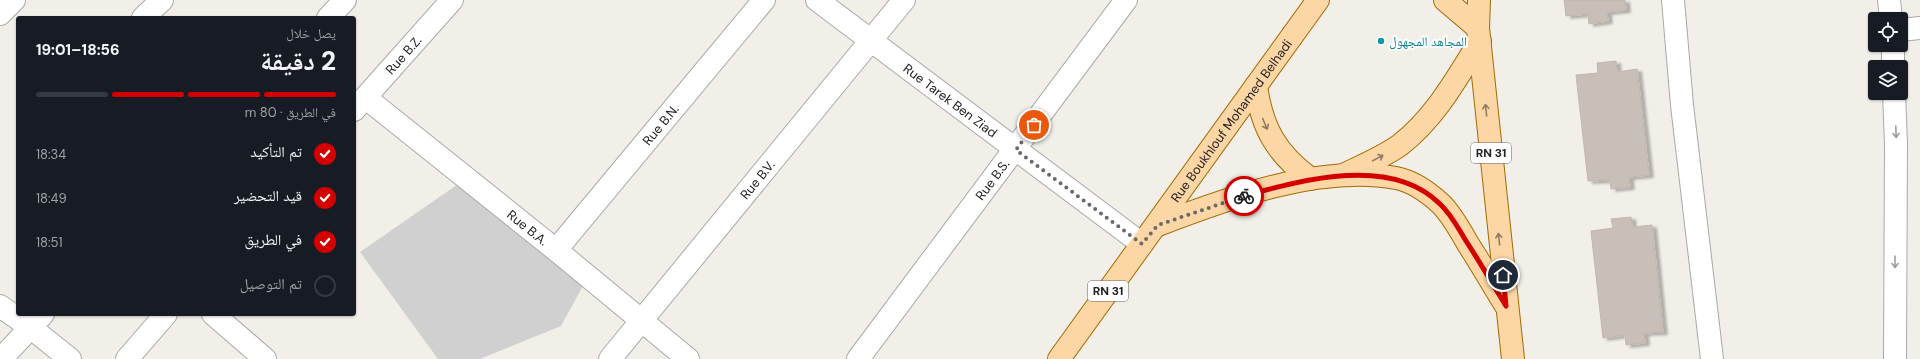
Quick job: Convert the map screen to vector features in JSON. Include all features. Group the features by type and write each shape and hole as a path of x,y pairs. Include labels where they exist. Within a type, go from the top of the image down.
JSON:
{"main road":[{"name":"Rue Boukhlouf Mohamed Belhadi","path":"1060,359 1142,244 1158,225 1318,0"},
{"path":"1342,175 1381,157 1415,132 1435,110 1479,34 1445,0"},
{"name":"RN 31","path":"1479,0 1479,34 1506,306"},
{"path":"1256,86 1258,105 1272,140 1283,155 1311,179"},
{"path":"1158,225 1233,198 1311,179 1342,175 1397,178 1413,184 1434,198 1450,215 1506,306 1513,359"}],"street":[{"path":"0,14 14,0"},
{"path":"145,16 162,0"},
{"path":"330,16 346,0"},
{"name":"Rue B.Z.","path":"360,104 452,0"},
{"name":"Rue B.N.","path":"556,250 764,0"},
{"name":"Rue Tarek Ben Ziad","path":"817,0 1142,244"},
{"name":"Rue B.V.","path":"610,359 904,0"},
{"name":"Rue B.S.","path":"858,359 1016,150 1126,0"},
{"path":"1673,0 1682,105 1712,359"},
{"path":"1889,0 1890,12"},
{"path":"1908,29 1920,28"},
{"path":"1894,100 1896,144 1895,359"},
{"name":"Rue B.A.","path":"360,104 556,250 688,359"},
{"path":"0,306 16,312"},
{"path":"25,316 37,321 70,359"},
{"path":"127,359 164,316"},
{"path":"215,316 265,359"},
{"path":"1,359 37,321"}],"shaded area":[{"path":"464,180 584,284 561,326 480,359 438,359 360,252"}],"building":[{"path":"1564,0 1625,0 1626,10 1607,12 1608,21 1589,24 1588,14 1566,16"},
{"path":"1616,61 1617,72 1637,69 1649,175 1629,177 1630,187 1611,189 1610,180 1588,181 1576,75 1598,73 1597,63"},
{"path":"1631,217 1632,227 1652,225 1663,332 1644,333 1645,343 1626,345 1625,335 1603,338 1591,231 1613,228 1611,219"}],"way so far":[{"path":"1034,125 1016,150 1142,244 1158,225 1233,198 1244,196"}],"place":[{"name":"المجاهد المجهول","path":"1381,41"}],"route":[{"path":"1244,196 1311,179 1342,175 1397,178 1413,184 1440,203 1450,215 1506,306 1503,275"}]}
